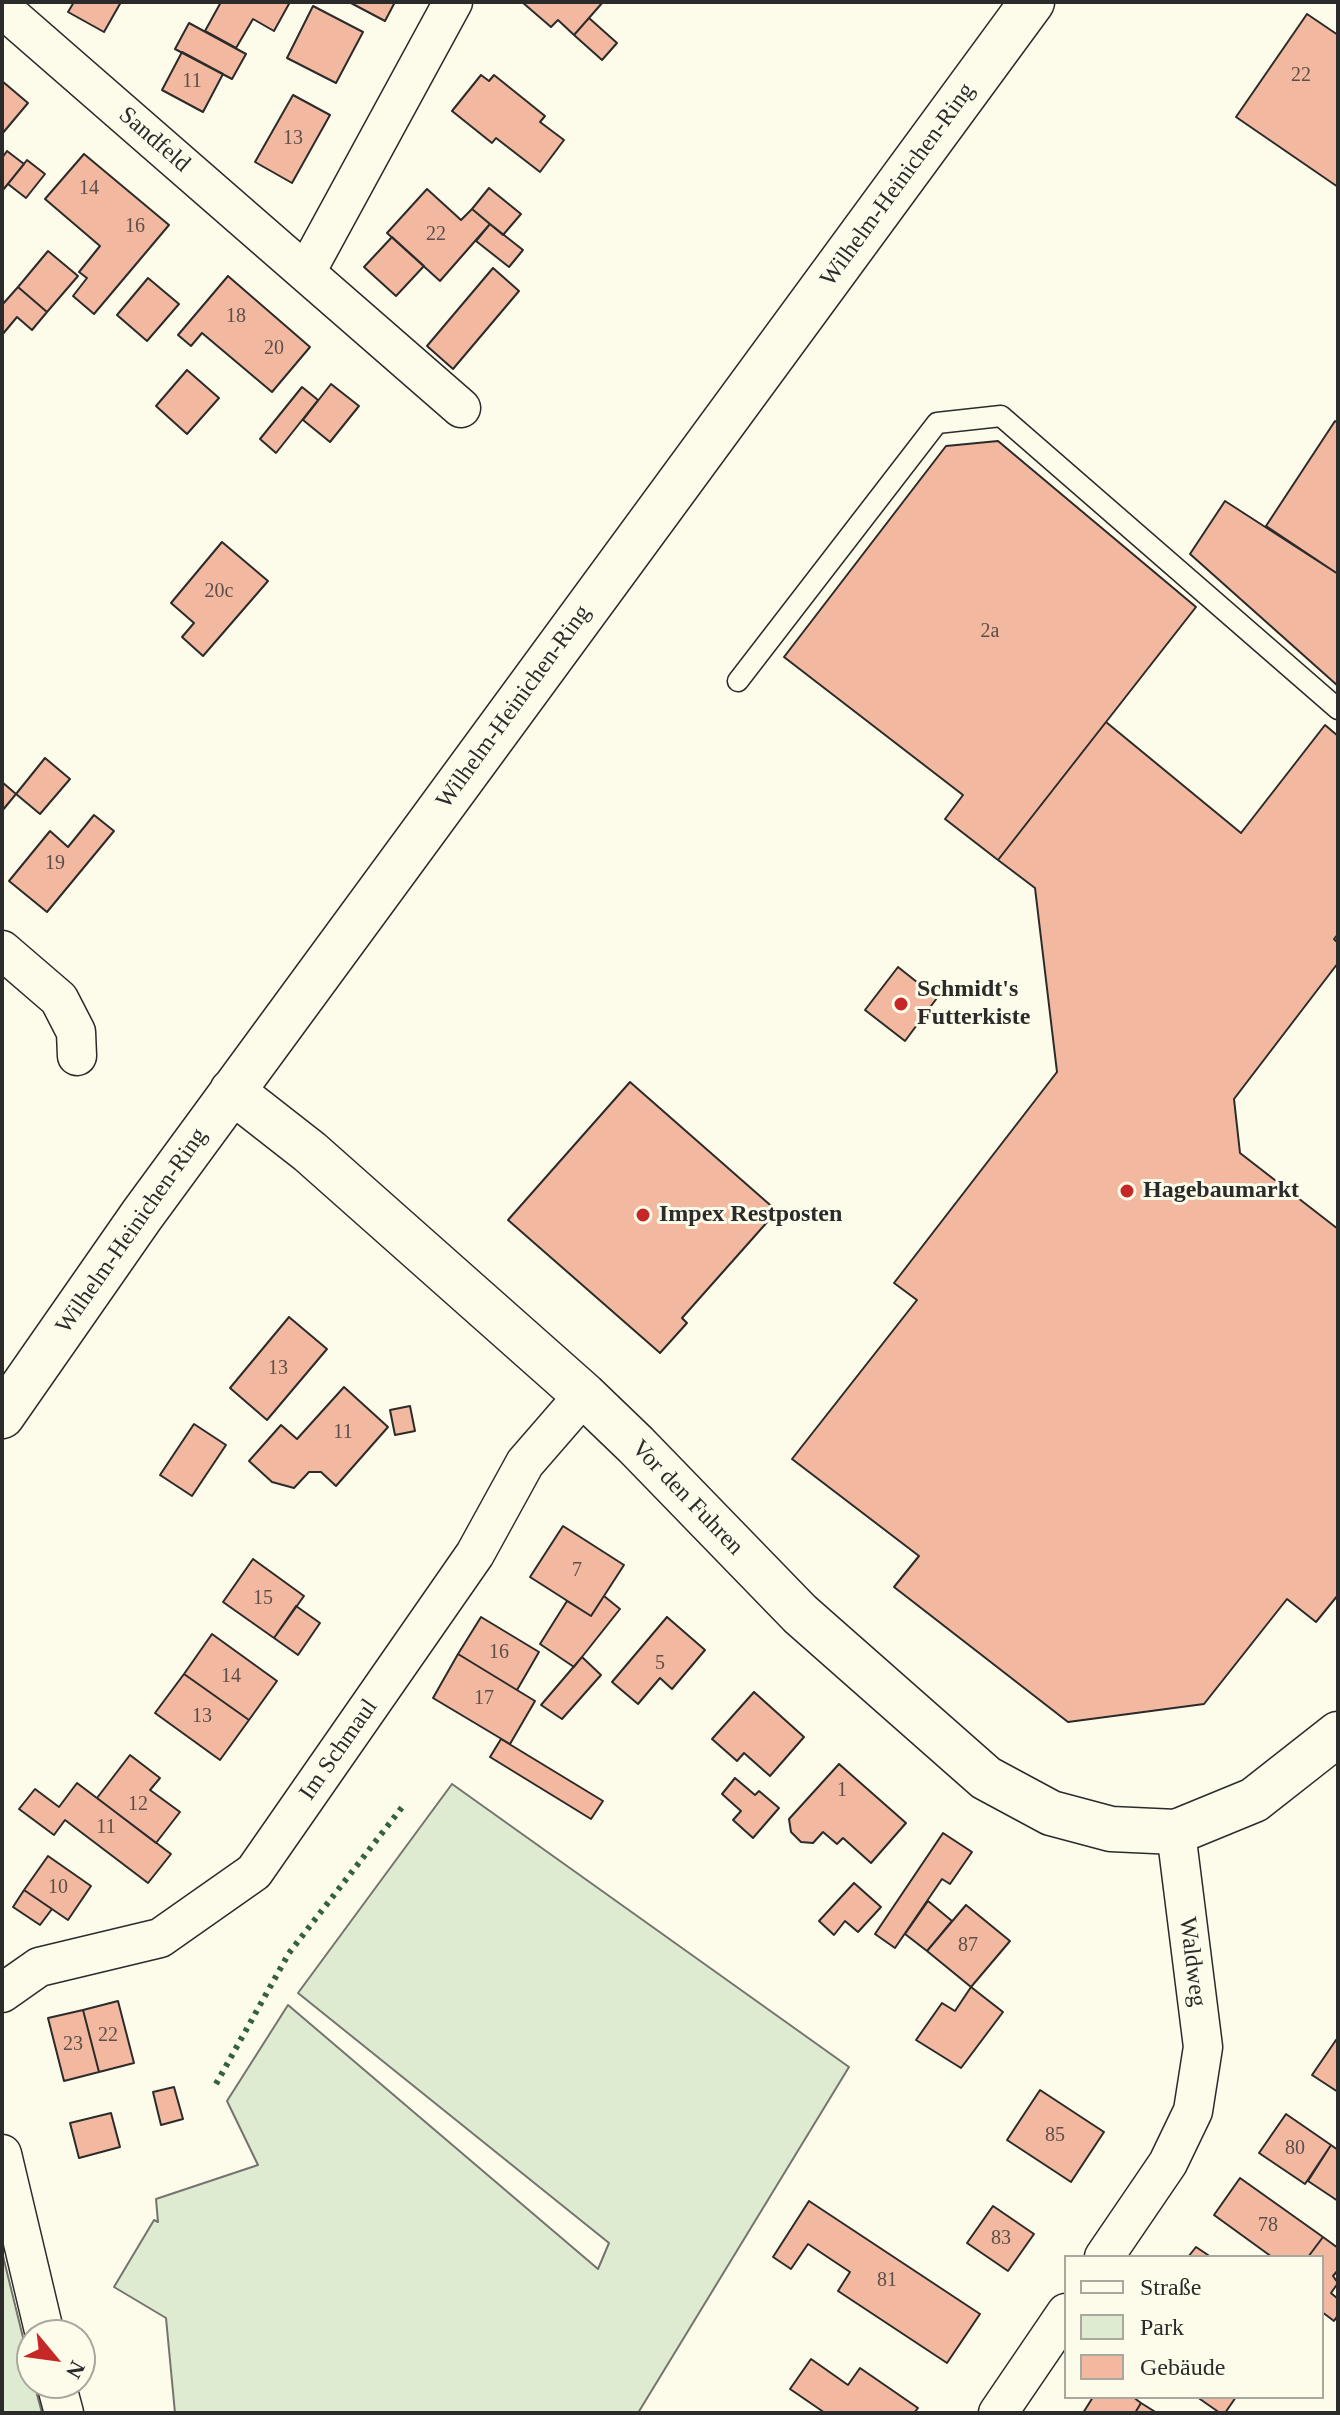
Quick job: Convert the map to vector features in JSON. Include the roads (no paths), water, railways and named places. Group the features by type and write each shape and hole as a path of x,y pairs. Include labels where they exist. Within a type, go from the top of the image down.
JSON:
{"main road":[{"name":"Wilhelm-Heinichen-Ring","path":"2,1416 127,1235 1032,2"},
{"name":"Vor den Fuhren","path":"232,1091 310,1152 584,1395 800,1614 986,1778 1051,1813 1111,1829 1176,1832"},
{"path":"1176,1832 1254,1800 1338,1734"}],"street":[{"path":"306,272 453,2"},
{"name":"Sandfeld","path":"2,8 461,408"},
{"path":"2,950 59,999 76,1032 77,1056"},
{"name":"Im Schmaul","path":"2,1993 39,1967 160,1938 254,1872 475,1554 525,1463 584,1395"},
{"name":"Waldweg","path":"1105,2255 1168,2163 1193,2111 1203,2047 1176,1832"},
{"path":"2,2154 41,2319"},
{"path":"998,2413 1064,2316"}],"lane":[{"path":"738,681 937,423 1001,416 1338,709"}],"place":[{"name":"Schmidt's Futterkiste","path":"901,1004"},
{"name":"Hagebaumarkt","path":"1127,1191"},
{"name":"Impex Restposten","path":"643,1215"}]}
